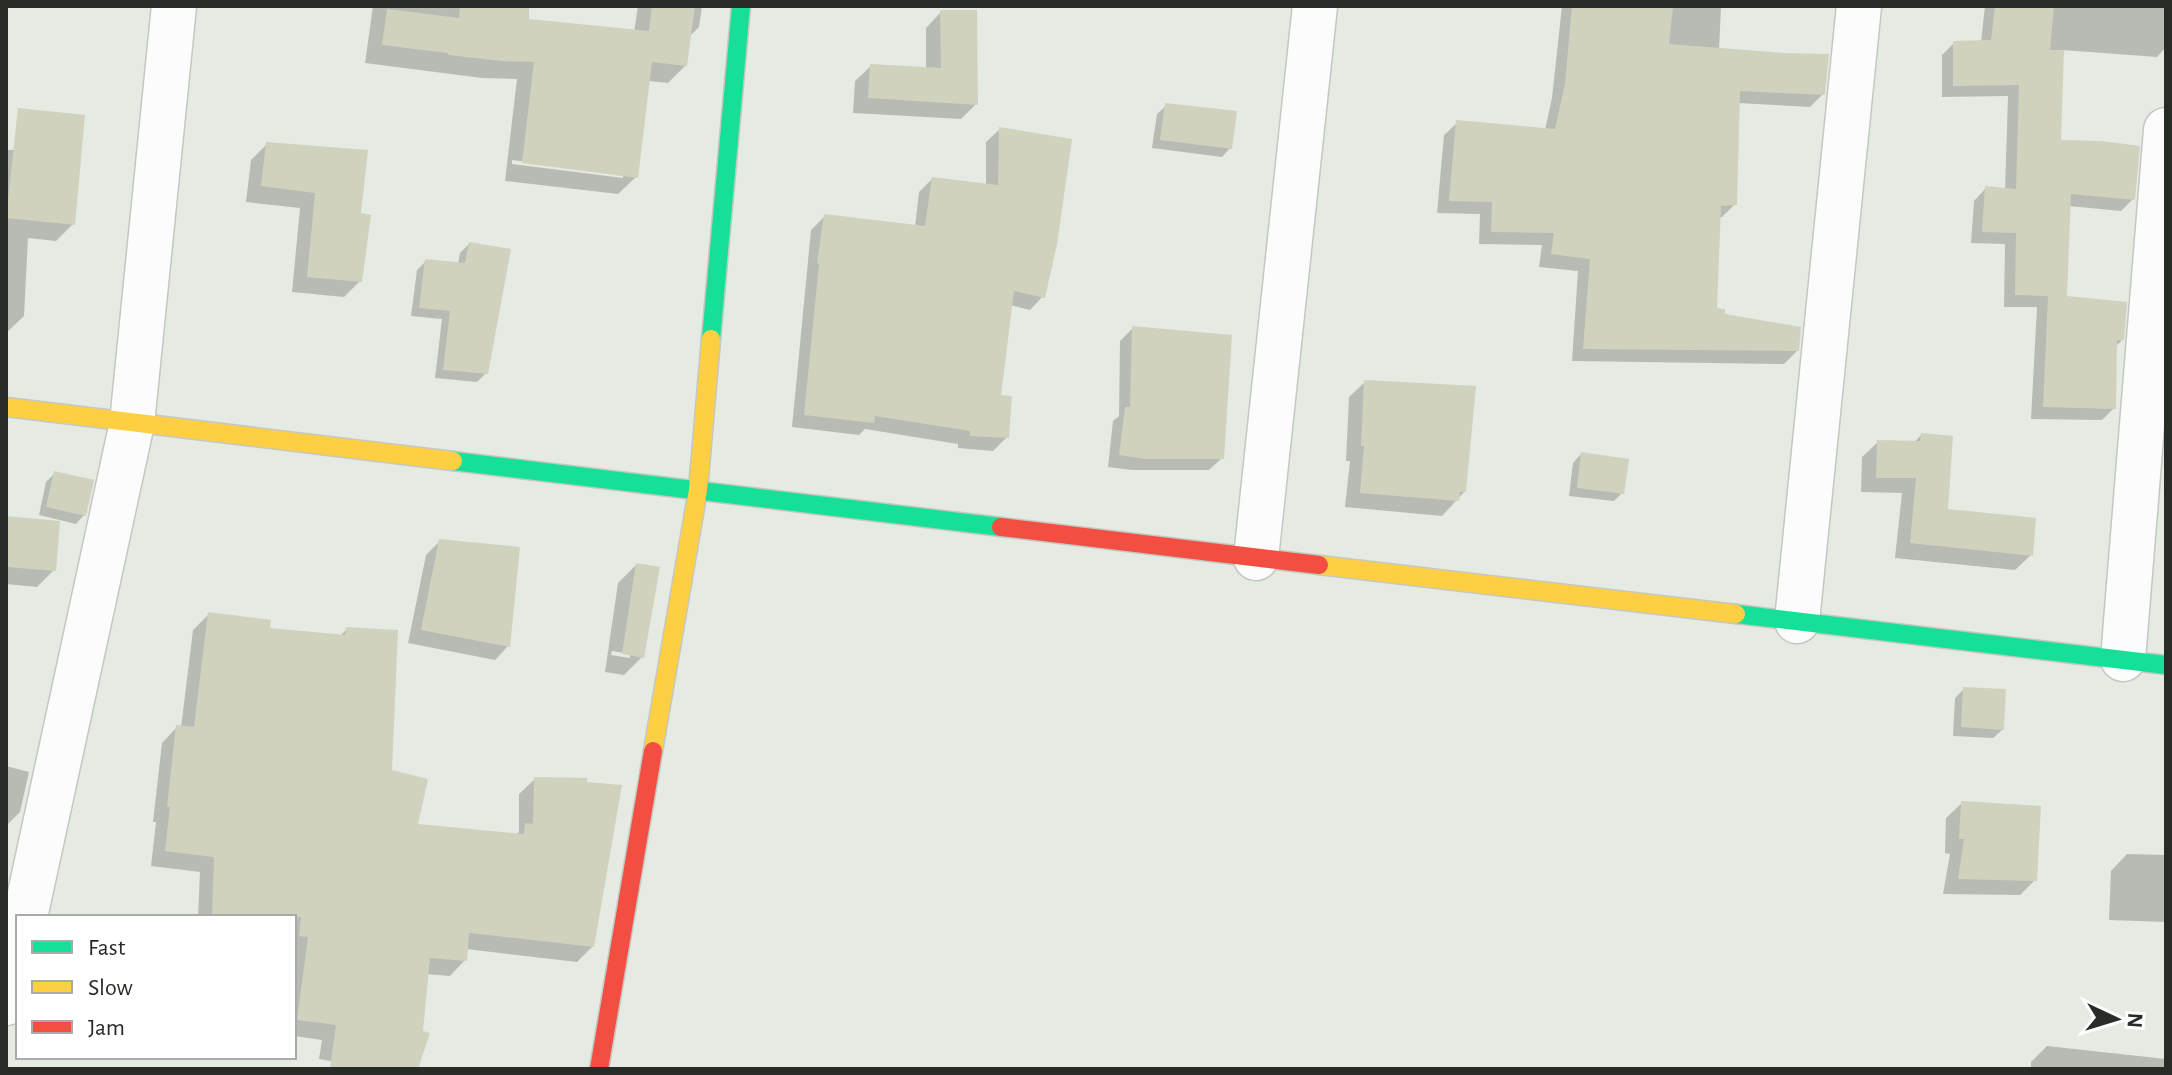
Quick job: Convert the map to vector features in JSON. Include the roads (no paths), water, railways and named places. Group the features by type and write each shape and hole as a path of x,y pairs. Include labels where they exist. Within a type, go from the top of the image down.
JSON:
{"street":[{"path":"25,915 132,423 174,6"},
{"path":"599,1069 698,490 741,6"},
{"path":"1256,558 1315,6"},
{"path":"1797,621 1859,6"},
{"path":"2123,659 2158,322 2166,130"},
{"path":"6,407 2166,665"},
{"path":"6,1003 16,956"}]}
